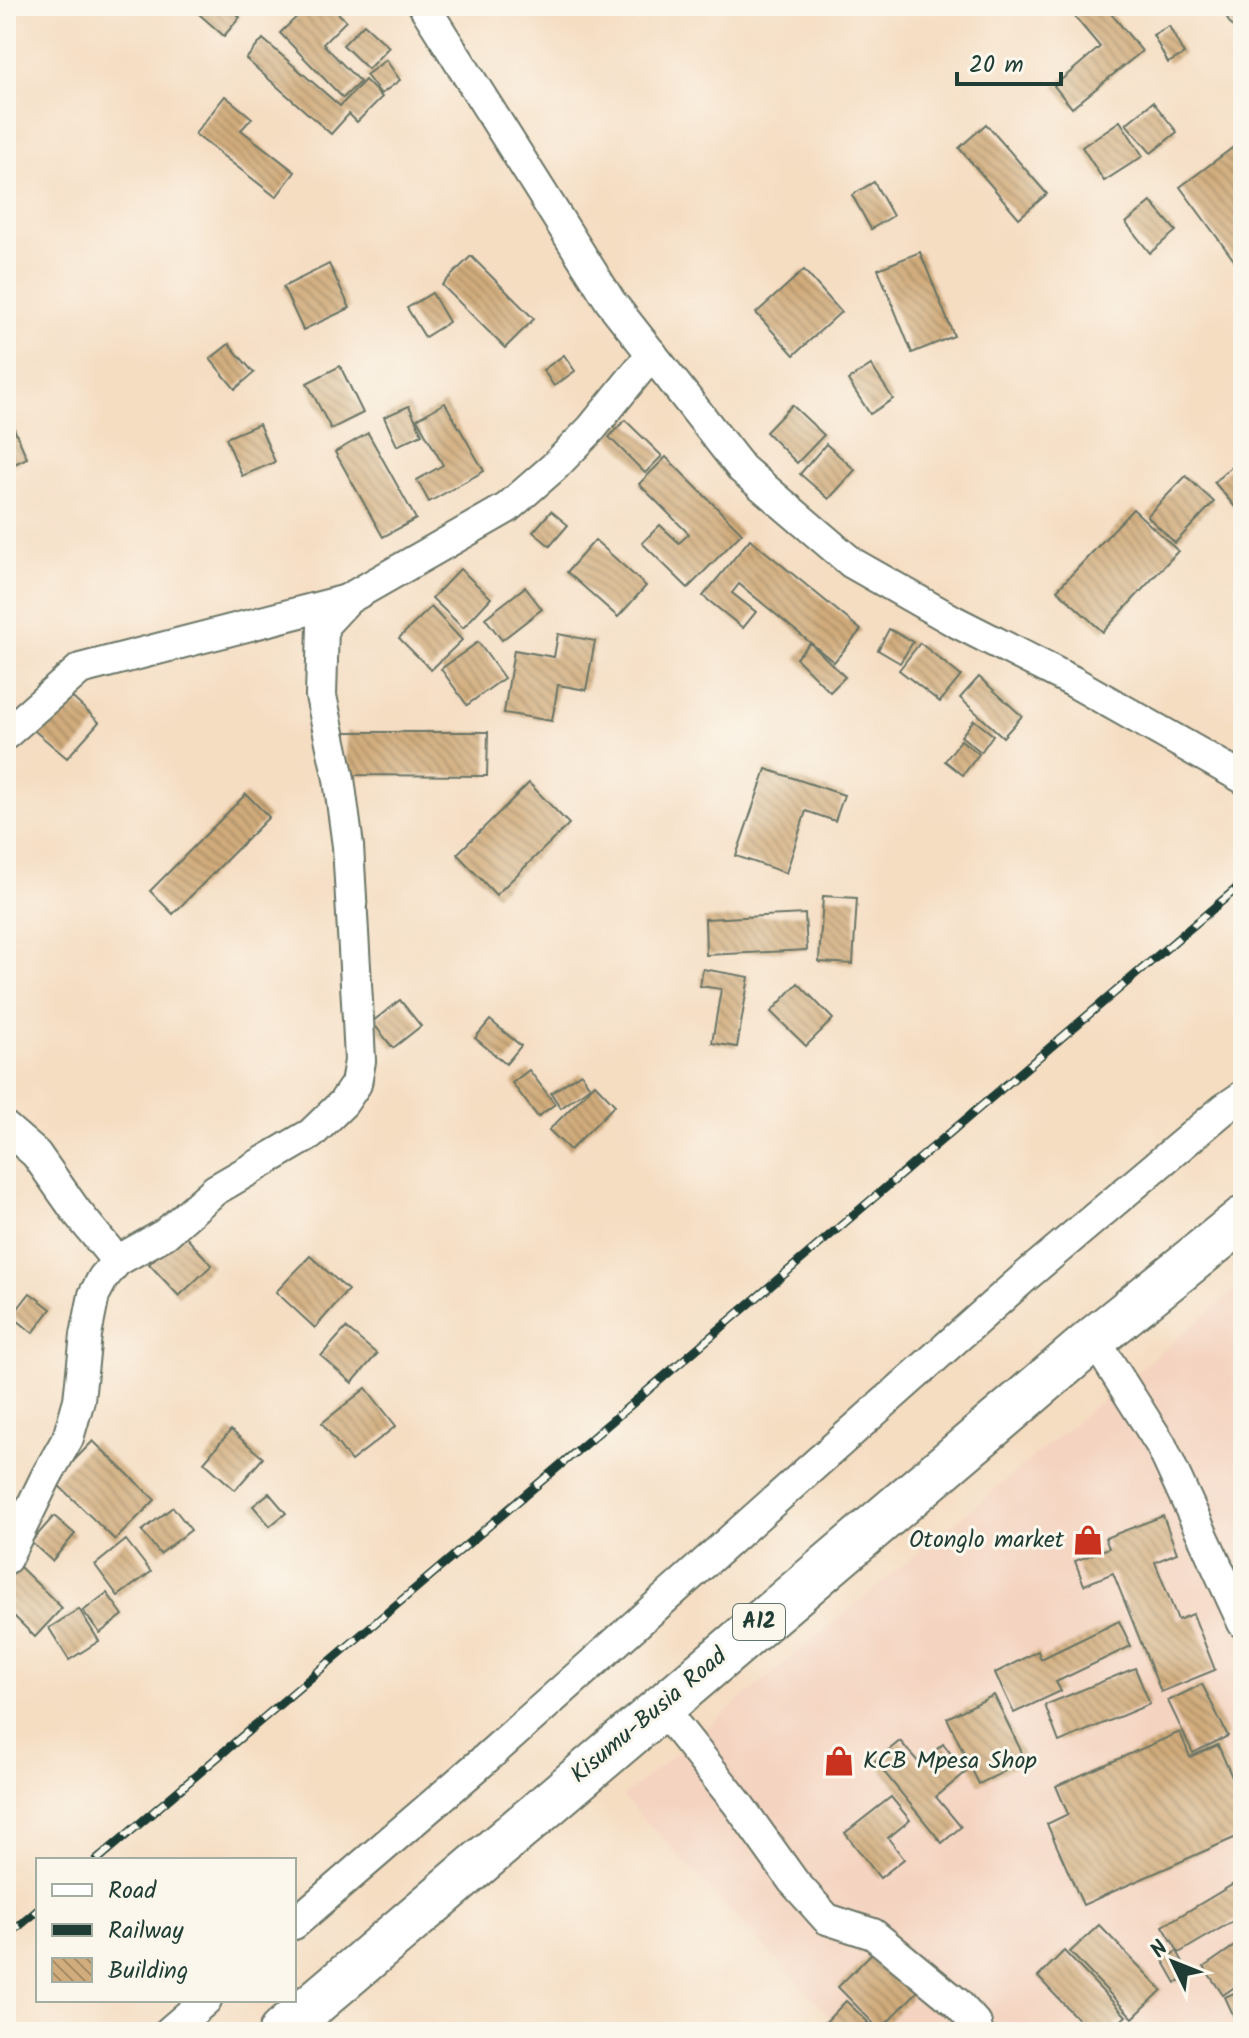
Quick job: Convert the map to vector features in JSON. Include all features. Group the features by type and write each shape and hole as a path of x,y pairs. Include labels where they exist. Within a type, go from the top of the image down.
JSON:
{"highway":[{"name":"Kisumu-Busia Road","path":"281,2032 1094,1339 1243,1219"}],"street":[{"path":"424,6 610,301 742,469 852,563 954,621 1072,681 1243,778"},
{"path":"6,734 80,669 348,599 507,508 592,428 652,354"},
{"path":"6,1559 68,1438 79,1400 94,1295 103,1278 117,1261 165,1234 215,1190 311,1134 343,1103 356,1084 360,1061 348,846 339,779 321,696 323,626 348,599"},
{"path":"296,1922 474,1769 1026,1276 1243,1096"},
{"path":"6,1128 36,1154 76,1211 117,1261"},
{"path":"1094,1339 1161,1445 1243,1623"},
{"path":"660,1706 738,1804 793,1881 827,1919 873,1934 957,2003 976,2024 977,2032"},
{"path":"169,2032 204,2002"}],"shaded area":[{"name":"Otonglo market","path":"1243,1284 1243,2032 845,2032 623,1797"}],"building":[{"path":"190,6 228,6 240,17 224,36"},
{"path":"308,6 331,6 346,21 323,44 360,82 343,98 280,33"},
{"path":"1087,6 1105,6 1142,51 1072,108 1054,86 1100,47 1075,17"},
{"path":"1243,8 1243,41 1227,19"},
{"path":"364,24 389,47 368,69 343,45"},
{"path":"1169,26 1184,54 1168,63 1153,35"},
{"path":"263,39 340,106 365,80 382,97 357,122 349,114 331,134 246,59"},
{"path":"386,60 400,80 381,94 366,75"},
{"path":"225,96 252,118 241,130 295,172 276,197 195,134"},
{"path":"1153,102 1177,132 1151,153 1126,124"},
{"path":"1120,121 1143,156 1104,181 1082,147"},
{"path":"986,124 1047,194 1019,218 959,148"},
{"path":"1243,140 1243,264 1239,267 1180,187"},
{"path":"874,182 893,216 871,229 852,195"},
{"path":"1151,202 1176,231 1150,253 1126,223"},
{"path":"920,252 954,336 912,353 878,269"},
{"path":"471,256 534,319 505,348 442,285"},
{"path":"329,264 350,308 303,330 283,287"},
{"path":"804,270 841,312 794,355 756,313"},
{"path":"432,293 449,322 425,337 407,308"},
{"path":"229,344 254,373 235,389 210,359"},
{"path":"564,355 575,371 554,386 543,370"},
{"path":"871,365 893,399 870,414 848,380"},
{"path":"340,366 363,413 331,429 307,383"},
{"path":"445,403 484,471 429,502 417,480 443,465 417,419"},
{"path":"792,405 824,435 797,463 766,432"},
{"path":"409,406 422,434 397,446 384,417"},
{"path":"625,420 662,456 645,473 609,437"},
{"path":"11,422 27,458 6,468 6,425"},
{"path":"259,424 275,462 242,476 226,438"},
{"path":"368,433 416,519 383,537 335,452"},
{"path":"826,444 855,470 829,499 800,474"},
{"path":"666,457 742,533 688,588 642,543 660,525 679,543 689,534 639,484"},
{"path":"1243,457 1243,500 1235,507 1214,482"},
{"path":"1186,476 1214,502 1175,543 1147,516"},
{"path":"1133,509 1178,551 1103,632 1057,590"},
{"path":"551,511 568,525 550,546 533,532"},
{"path":"750,539 861,630 834,662 739,584 732,593 756,612 743,628 703,596"},
{"path":"595,540 646,586 618,617 567,572"},
{"path":"460,569 491,598 463,628 432,598"},
{"path":"525,587 542,609 502,640 485,618"},
{"path":"431,607 462,640 431,670 399,638"},
{"path":"889,629 913,642 900,663 878,650"},
{"path":"558,634 595,641 586,690 558,685 552,721 504,713 514,650 554,657"},
{"path":"478,642 504,678 467,705 441,669"},
{"path":"810,643 845,677 830,692 796,658"},
{"path":"920,643 961,676 940,702 899,670"},
{"path":"979,677 1022,716 1003,737 960,698"},
{"path":"63,689 99,722 67,758 30,727"},
{"path":"974,720 993,735 981,752 961,736"},
{"path":"346,732 488,732 487,776 346,775"},
{"path":"961,740 979,754 963,775 945,761"},
{"path":"766,769 844,795 835,821 806,811 786,873 736,856"},
{"path":"529,783 569,824 496,895 457,854"},
{"path":"246,794 269,817 173,914 150,891"},
{"path":"823,896 857,898 853,964 819,962"},
{"path":"805,914 807,950 706,955 705,919"},
{"path":"703,969 749,977 737,1047 712,1043 721,989 700,986"},
{"path":"798,983 833,1019 806,1046 771,1012"},
{"path":"400,1000 421,1026 393,1048 372,1022"},
{"path":"490,1020 521,1046 506,1064 475,1038"},
{"path":"529,1070 555,1104 538,1117 512,1083"},
{"path":"581,1073 590,1087 561,1108 551,1093"},
{"path":"595,1084 615,1105 570,1150 549,1130"},
{"path":"182,1233 212,1265 179,1296 149,1264"},
{"path":"310,1256 348,1290 315,1328 276,1292"},
{"path":"30,1293 51,1309 33,1333 12,1316"},
{"path":"346,1328 377,1354 352,1383 321,1356"},
{"path":"366,1388 396,1426 351,1461 322,1423"},
{"path":"231,1430 263,1458 235,1490 204,1462"},
{"path":"93,1441 155,1500 115,1540 54,1481"},
{"path":"269,1493 286,1513 270,1526 253,1506"},
{"path":"173,1507 191,1530 160,1554 142,1531"},
{"path":"54,1516 75,1534 52,1561 31,1542"},
{"path":"1163,1516 1177,1553 1155,1562 1178,1620 1193,1614 1215,1670 1161,1692 1113,1573 1084,1585 1075,1561 1109,1548 1105,1538"},
{"path":"126,1540 151,1572 118,1596 95,1565"},
{"path":"18,1565 62,1608 35,1637 6,1608 6,1577"},
{"path":"107,1593 123,1615 100,1633 83,1611"},
{"path":"79,1609 99,1641 69,1660 49,1628"},
{"path":"1119,1621 1131,1646 1056,1682 1061,1691 1014,1713 995,1673 1038,1651 1041,1659"},
{"path":"1135,1668 1150,1704 1059,1742 1045,1705"},
{"path":"1202,1684 1228,1736 1193,1753 1168,1701"},
{"path":"994,1695 1026,1761 979,1784 947,1718"},
{"path":"1180,1732 1190,1757 1218,1745 1243,1802 1243,1834 1083,1905 1047,1824 1068,1814 1056,1786"},
{"path":"900,1741 920,1764 943,1744 966,1772 936,1797 961,1827 942,1843 875,1761"},
{"path":"891,1797 910,1820 888,1838 904,1859 880,1878 845,1833"},
{"path":"1237,1882 1243,1893 1243,1915 1179,1953 1163,1926"},
{"path":"1099,1925 1162,1990 1133,2018 1070,1952"},
{"path":"1243,1940 1243,1981 1223,1995 1204,1967"},
{"path":"876,1949 918,1991 880,2030 838,1987"},
{"path":"1064,1951 1126,2016 1109,2032 1090,2032 1038,1977"},
{"path":"1177,1951 1190,1975 1176,1983 1163,1960"},
{"path":"1243,1989 1243,2018 1236,2021 1225,1997"},
{"path":"846,2001 868,2022 858,2032 820,2032 818,2030"}],"railway":[{"path":"99,1858 1243,883"},
{"path":"6,1937 36,1912"}],"place":[{"name":"Otonglo market","path":"1088,1540"},
{"name":"KCB Mpesa Shop","path":"839,1761"}]}
